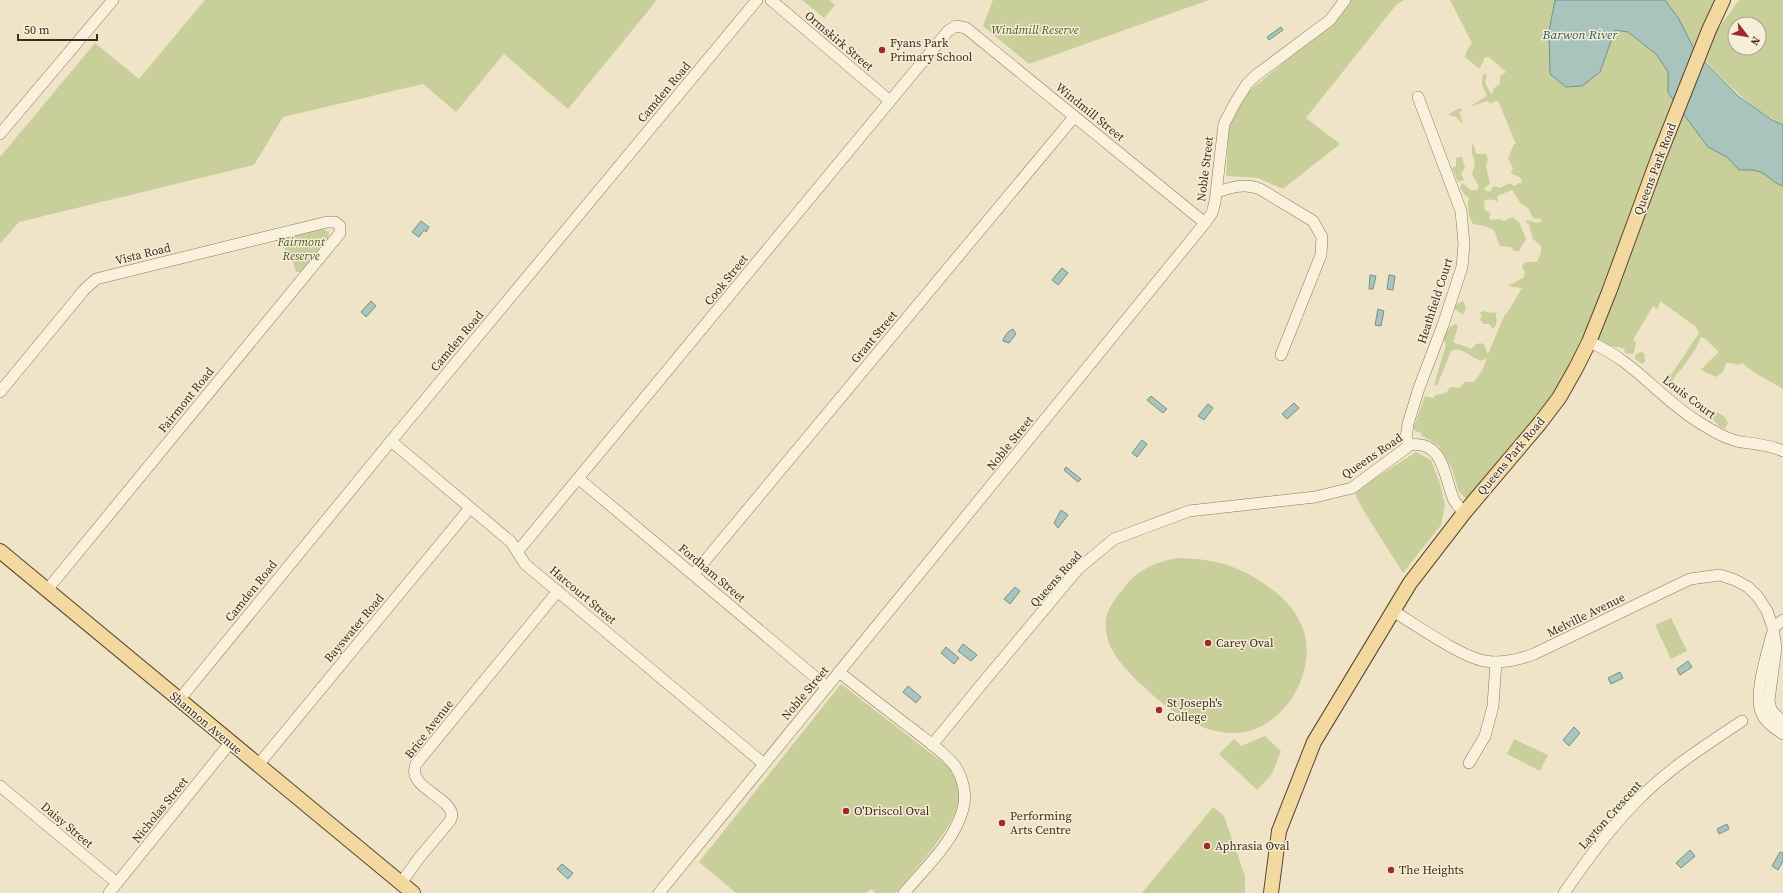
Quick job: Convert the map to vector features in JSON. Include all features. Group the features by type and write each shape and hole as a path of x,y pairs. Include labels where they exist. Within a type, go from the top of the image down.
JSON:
{"main road":[{"name":"Queens Park Road","path":"1271,893 1280,831 1314,742 1410,582 1464,513 1559,398 1589,342 1659,156 1709,30 1723,0"},
{"name":"Shannon Avenue","path":"0,551 413,893"}],"street":[{"path":"0,134 113,0"},
{"name":"Camden Road","path":"179,700 391,441 757,0"},
{"name":"Ormskirk Street","path":"771,0 890,101"},
{"name":"Noble Street","path":"659,893 1205,223 1212,213 1217,192 1224,124 1247,84 1330,20 1345,0"},
{"name":"Cook Street","path":"518,551 948,31 956,26"},
{"name":"Windmill Street","path":"956,26 966,28 1205,223"},
{"name":"Heathfield Court","path":"1410,445 1406,438 1408,424 1419,388 1443,325 1462,267 1464,244 1461,212 1418,97"},
{"name":"Grant Street","path":"694,574 1074,117"},
{"path":"1217,192 1243,186 1253,186 1313,221 1322,237 1321,256 1281,355"},
{"name":"Vista Road","path":"0,392 84,290 96,279 328,222 335,222 340,225"},
{"name":"Fairmont Road","path":"47,590 336,238 340,233 340,225"},
{"name":"Louis Court","path":"1589,342 1613,353 1626,362 1682,411 1718,433 1740,442 1763,444 1783,451"},
{"name":"Harcourt Street","path":"391,441 512,542 525,564 764,764"},
{"name":"Queens Road","path":"932,745 1078,569 1114,539 1189,511 1315,497 1352,488 1410,445 1420,443 1430,448 1438,455 1443,465 1453,500 1464,513"},
{"name":"Fordham Street","path":"579,479 827,687"},
{"name":"Bayswater Road","path":"258,765 470,508"},
{"name":"Melville Avenue","path":"1393,611 1476,659 1507,662 1534,654 1690,579 1720,575 1735,580 1748,587 1758,597 1767,611 1773,628"},
{"name":"Brice Avenue","path":"401,883 419,858 450,821 452,816 449,807 417,778 414,772 416,764 558,591"},
{"path":"1783,620 1773,628 1761,687 1760,701 1766,712 1769,723 1783,734"},
{"path":"1469,763 1485,736 1493,706 1496,662"},
{"path":"839,672 932,745 949,760 962,780 965,802 959,819 949,838 904,893"},
{"path":"1766,712 1783,722"},
{"name":"Layton Crescent","path":"1564,893 1592,852 1638,800 1683,760 1742,721"},
{"name":"Nicholas Street","path":"109,893 230,743"},
{"name":"Daisy Street","path":"0,786 117,883"}],"green space":[{"path":"205,0 657,0 568,109 504,54 456,112 423,84 283,117 254,165 19,222 0,244 0,157 95,43 139,79"},
{"path":"802,0 829,0 835,5 824,18"},
{"name":"Windmill Reserve","path":"993,0 1209,0 1029,64 983,26"},
{"path":"1349,0 1404,0 1396,5 1306,118 1340,144 1283,189 1258,178 1226,176 1229,127 1247,93 1297,51"},
{"path":"1450,0 1555,0 1549,31 1550,74 1566,86 1600,72 1615,30 1628,32 1657,55 1668,72 1668,92 1708,147 1727,157 1739,170 1761,172 1783,186 1783,389 1755,373 1742,363 1738,365 1726,363 1723,372 1716,377 1701,370 1719,352 1701,337 1696,348 1681,370 1671,382 1666,381 1665,379 1668,376 1668,373 1671,375 1699,333 1696,327 1660,301 1658,309 1653,306 1633,340 1636,342 1634,353 1625,353 1624,348 1593,344 1519,448 1466,499 1459,492 1452,469 1439,446 1421,435 1421,433 1415,431 1413,427 1425,396 1433,398 1436,395 1446,393 1450,387 1459,388 1465,382 1474,382 1482,371 1487,358 1481,361 1462,351 1451,351 1438,383 1436,386 1434,385 1446,345 1443,337 1451,326 1456,324 1458,327 1453,342 1472,349 1477,344 1484,344 1488,354 1505,314 1506,315 1522,288 1508,286 1523,278 1525,273 1522,267 1523,264 1526,262 1537,262 1541,252 1541,246 1533,239 1529,225 1526,222 1527,220 1538,223 1542,221 1541,219 1533,218 1528,208 1520,203 1512,190 1497,196 1498,202 1495,200 1484,200 1485,211 1488,211 1491,215 1489,217 1490,220 1499,219 1504,221 1512,217 1519,222 1526,239 1519,251 1514,251 1511,247 1500,246 1494,230 1473,224 1470,219 1468,212 1469,198 1460,188 1462,183 1471,190 1477,190 1479,187 1472,174 1475,163 1472,153 1472,144 1476,154 1486,154 1488,159 1486,166 1490,184 1484,188 1485,190 1490,192 1494,186 1500,188 1509,183 1515,186 1518,183 1522,183 1520,177 1512,174 1511,172 1513,168 1508,158 1514,144 1516,144 1498,101 1491,104 1487,101 1469,107 1487,96 1482,85 1483,74 1487,75 1485,83 1492,95 1494,88 1500,84 1500,76 1506,72 1489,57 1485,57 1480,68 1465,57 1467,50 1472,43"},
{"path":"1665,0 1717,0 1696,53 1679,19"},
{"path":"1739,0 1783,0 1783,125 1771,119 1750,104 1703,58 1714,35 1727,17 1727,56 1767,56 1767,16 1728,16"},
{"path":"1459,108 1463,110 1459,112 1463,123 1456,117 1448,115"},
{"path":"1462,157 1465,168 1461,174 1464,180 1458,182 1452,168 1456,166 1456,158"},
{"name":"Fairmont Reserve","path":"322,229 329,232 328,239 301,272 296,272 294,265 283,247 278,245 278,242 282,239"},
{"path":"1462,301 1464,302 1466,308 1463,315 1454,308"},
{"path":"1483,311 1492,313 1495,312 1497,321 1493,329 1489,324 1483,324 1480,319 1482,315 1479,314"},
{"path":"1640,352 1644,353 1645,362 1642,364 1635,359 1635,355"},
{"path":"1712,412 1724,416 1728,423 1725,429 1720,427 1709,416"},
{"path":"1416,452 1431,460 1440,483 1445,506 1441,525 1403,573 1362,508 1354,492"},
{"name":"Carey Oval","path":"1179,558 1206,560 1241,570 1263,583 1283,598 1300,621 1305,635 1307,655 1300,684 1290,701 1273,719 1254,729 1235,733 1216,731 1196,724 1178,714 1160,701 1136,679 1117,657 1108,640 1106,630 1107,616 1110,608 1128,582 1155,564"},
{"path":"1671,618 1687,651 1671,659 1655,625"},
{"name":"O'Driscol Oval","path":"841,684 950,768 959,790 957,809 951,821 934,847 896,893 875,893 872,889 865,893 736,893 699,862"},
{"path":"1265,736 1281,751 1272,774 1257,790 1219,754 1234,739 1241,746"},
{"path":"1514,739 1548,755 1540,771 1507,754"},
{"name":"Aphrasia Oval","path":"1213,807 1224,816 1245,876 1245,893 1142,893"}],"water":[{"name":"Barwon River","path":"1555,0 1665,0 1679,19 1696,53 1738,96 1772,120 1783,125 1783,186 1761,172 1739,170 1727,157 1708,147 1668,92 1668,72 1657,55 1628,32 1615,30 1600,72 1582,86 1566,87 1550,74 1549,31"},
{"path":"1281,27 1283,30 1269,40 1267,37"},
{"path":"421,221 429,227 426,232 424,230 419,237 412,232"},
{"path":"1062,268 1068,273 1058,285 1052,280"},
{"path":"1370,275 1376,276 1373,289 1369,289"},
{"path":"1389,275 1395,276 1393,290 1387,289"},
{"path":"371,301 376,306 366,317 361,312"},
{"path":"1378,309 1384,311 1381,326 1375,325"},
{"path":"1013,329 1016,334 1009,343 1003,341 1006,334"},
{"path":"1151,396 1167,409 1163,413 1147,400"},
{"path":"1294,403 1299,408 1287,419 1282,414"},
{"path":"1208,404 1213,408 1204,420 1198,416"},
{"path":"1142,440 1147,444 1137,457 1132,453"},
{"path":"1066,467 1081,479 1078,482 1064,470"},
{"path":"1061,510 1068,515 1058,528 1054,523"},
{"path":"1015,587 1020,591 1010,604 1004,599"},
{"path":"963,644 977,655 971,661 958,651"},
{"path":"946,647 959,658 954,664 941,653"},
{"path":"1688,661 1692,667 1680,675 1677,669"},
{"path":"1620,672 1623,678 1611,684 1608,678"},
{"path":"908,686 921,697 916,703 903,692"},
{"path":"1574,727 1580,733 1569,746 1563,740"},
{"path":"1727,824 1729,829 1719,834 1717,829"},
{"path":"1690,850 1695,856 1681,868 1676,863"},
{"path":"1780,852 1783,853 1783,861 1778,870 1772,866"},
{"path":"562,864 573,873 568,879 557,869"}],"place":[{"name":"Fyans Park Primary School","path":"882,50"},
{"name":"Carey Oval","path":"1208,643"},
{"name":"St Joseph's College","path":"1159,710"},
{"name":"O'Driscol Oval","path":"846,811"},
{"name":"Performing Arts Centre","path":"1002,823"},
{"name":"Aphrasia Oval","path":"1207,846"},
{"name":"The Heights","path":"1391,870"}]}
